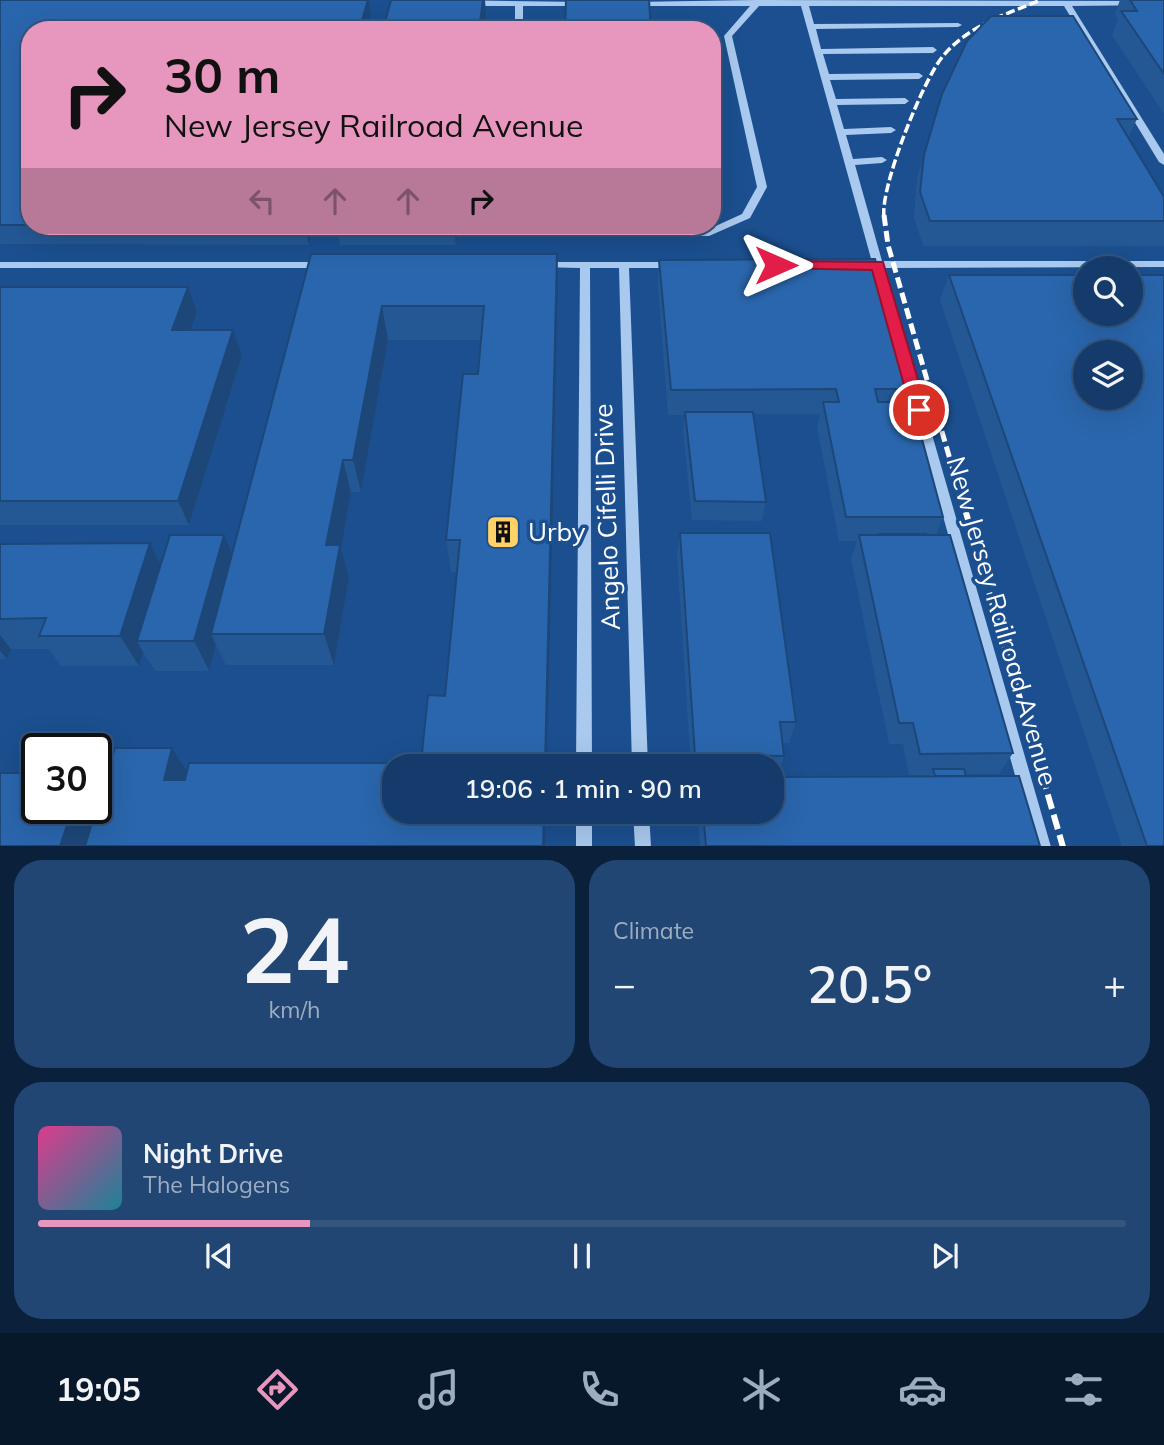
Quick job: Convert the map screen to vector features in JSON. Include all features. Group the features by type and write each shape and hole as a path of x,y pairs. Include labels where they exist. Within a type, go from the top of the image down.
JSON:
{"street":[{"path":"449,2 599,4"},
{"path":"721,227 746,216 762,187 728,36 758,2"},
{"name":"New Jersey Railroad Avenue","path":"804,3 1043,846"},
{"path":"626,4 1164,3"},
{"path":"519,4 519,21"},
{"path":"1067,4 1164,162"},
{"path":"811,27 958,25"},
{"path":"818,52 933,50"},
{"path":"825,78 919,76"},
{"path":"832,102 905,101"},
{"path":"840,132 891,130"},
{"path":"849,162 882,160"},
{"path":"851,265 1164,264"},
{"path":"0,265 341,265"},
{"path":"531,265 691,265"},
{"name":"Angelo Cifelli Drive","path":"584,754 585,265"},
{"name":"Angelo Cifelli Drive","path":"624,265 640,754"},
{"path":"584,824 584,846"},
{"path":"642,824 643,846"}],"building":[{"path":"0,0 368,0 362,21 21,21 21,225 0,225"},
{"path":"391,0 483,0 480,21 385,21"},
{"path":"566,0 649,0 650,21 565,21"},
{"path":"1130,0 1164,0 1164,74 1121,11 1137,11"},
{"path":"991,16 1073,16 1137,119 1117,119 1164,197 1164,221 930,221 920,192 924,155 942,94 967,41"},
{"path":"311,254 557,254 545,754 422,754 428,695 445,696 460,540 446,540 463,374 478,374 484,306 382,306 353,460 343,460 326,545 340,545 324,634 211,634"},
{"path":"875,259 913,389 875,389 878,402 912,402 943,517 846,517 823,402 839,402 836,389 671,390 659,260"},
{"path":"949,275 1073,275 1073,326 1143,326 1143,275 1164,275 1164,846 1147,846"},
{"path":"0,287 188,287 172,330 233,330 178,501 0,501"},
{"path":"685,412 753,412 766,502 695,501"},
{"path":"680,533 770,533 796,722 780,722 784,754 695,754"},
{"path":"926,534 926,535 879,535"},
{"path":"170,535 224,535 194,641 137,641"},
{"path":"859,535 950,535 1013,753 920,754 913,723 899,723"},
{"path":"150,543 120,636 39,636 46,618 0,619 0,544"},
{"path":"115,748 172,748 164,780 185,780 189,763 382,763 382,824 544,824 543,846 85,846 92,824 112,824 112,758"},
{"path":"933,769 964,769 966,776 935,776"},
{"path":"0,773 21,773 21,824 68,824 60,846 0,846"},
{"path":"1019,776 1040,846 706,846 704,824 784,824 784,777"}],"railway":[{"path":"884,216 889,183 904,134 925,87 943,56 976,29 1041,0"},
{"path":"884,216 888,245 960,494"},
{"path":"960,492 1063,846"}],"place":[{"name":"Urby","path":"503,532"}],"route":[{"path":"776,265 878,265 919,410"}]}
